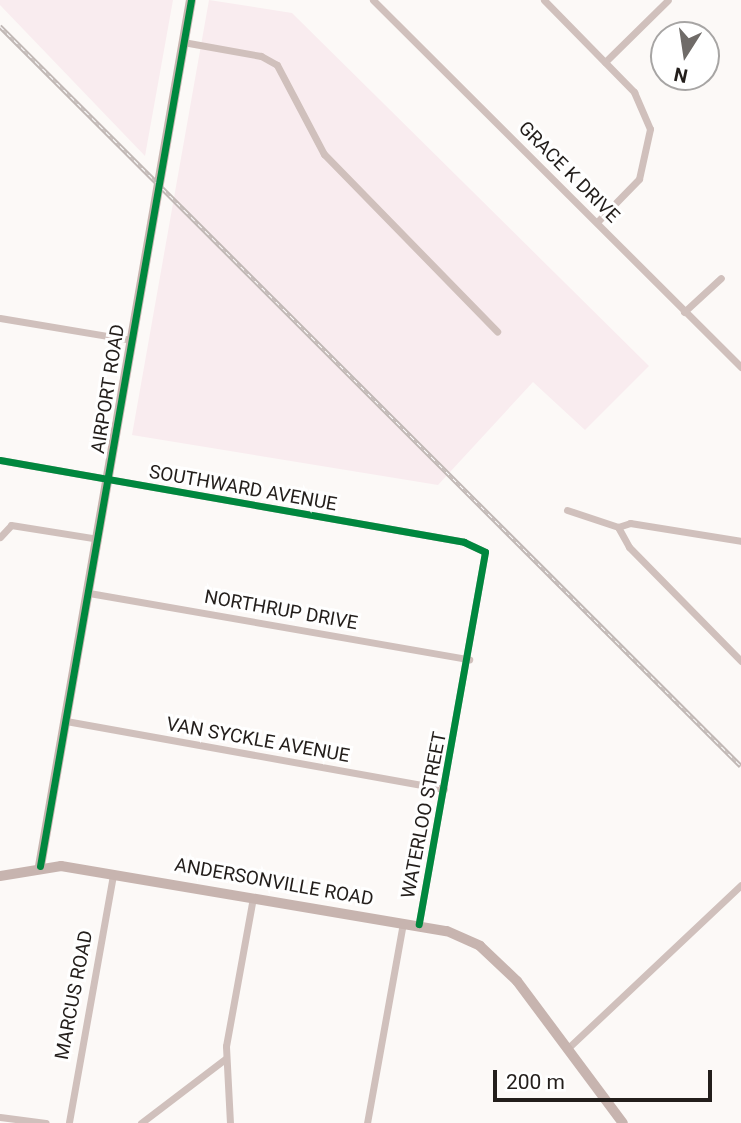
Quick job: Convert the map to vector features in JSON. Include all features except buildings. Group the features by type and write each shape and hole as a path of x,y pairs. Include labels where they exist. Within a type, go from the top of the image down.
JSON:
{"street":[{"name":"AIRPORT ROAD","path":"40,866 191,0"},
{"name":"GRACE K DRIVE","path":"373,0 741,367"},
{"path":"544,0 605,62 645,110 650,148 639,178 597,222"},
{"path":"605,62 668,0"},
{"path":"183,42 261,56 276,65 324,154 497,331"},
{"path":"684,312 721,278"},
{"path":"0,318 132,340"},
{"name":"SOUTHWARD AVENUE","path":"0,460 480,547"},
{"path":"567,510 618,527 630,523 741,541"},
{"path":"0,537 11,524 98,539"},
{"path":"618,527 629,547 741,661"},
{"name":"WATERLOO STREET","path":"419,924 486,567 480,547"},
{"name":"NORTHRUP DRIVE","path":"89,593 469,659"},
{"name":"VAN SYCKLE AVENUE","path":"66,721 444,789"},
{"name":"ANDERSONVILLE ROAD","path":"0,876 40,866 113,874 419,924 463,938 494,957 623,1123"},
{"name":"MARCUS ROAD","path":"69,1123 113,874"},
{"path":"567,1049 741,885"},
{"path":"230,1123 225,1059 253,897"},
{"name":"WATERLOO STREET","path":"367,1123 403,922"},
{"path":"141,1123 225,1059"},
{"path":"0,1117 46,1123"},
{"path":"59,1123 69,1123"}],"shaded area":[{"path":"0,0 173,0 145,156 0,5"},
{"path":"209,0 292,13 649,366 585,430 533,382 438,485 132,435"}],"railway":[{"path":"0,26 741,766"}],"cycle path":[{"path":"40,866 191,0"},
{"path":"0,460 464,542 485,552 419,924"}]}
